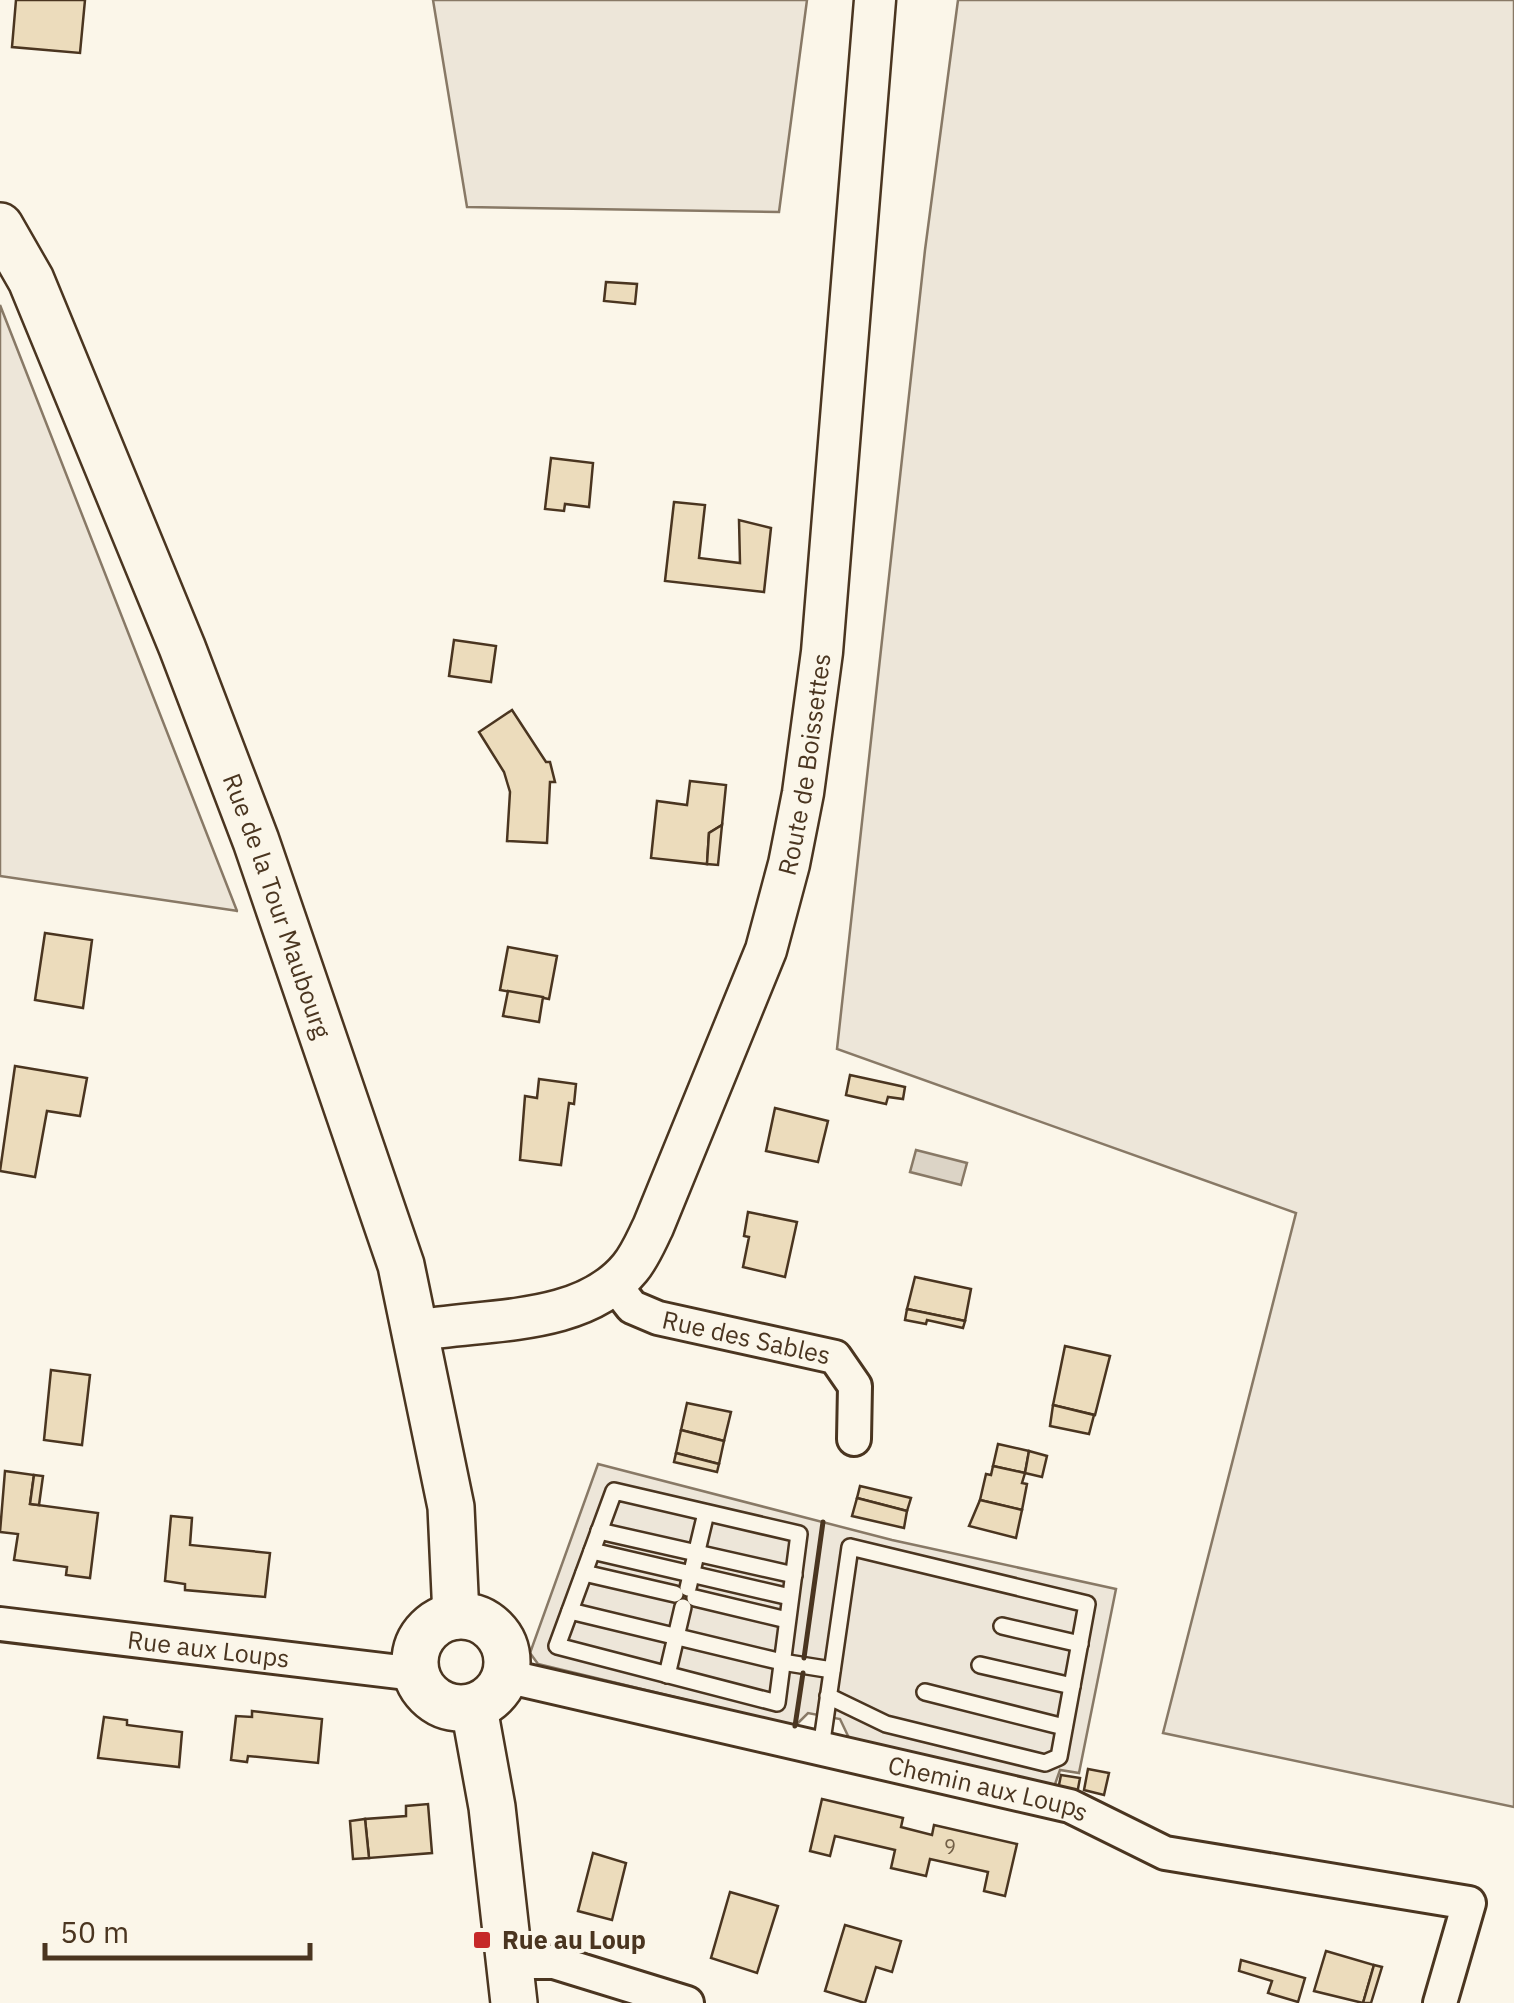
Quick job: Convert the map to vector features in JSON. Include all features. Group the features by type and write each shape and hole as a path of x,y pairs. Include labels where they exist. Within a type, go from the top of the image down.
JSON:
{"main road":[{"name":"Rue de la Tour Maubourg","path":"0,226 30,280 182,648 256,842 401,1264 451,1507 456,1616"},
{"path":"456,1616 486,1623 505,1646 508,1661 506,1676 490,1699 474,1708 449,1707 434,1700 416,1674 415,1659 428,1630 456,1616"},
{"path":"474,1708 492,1807 513,1982"}],"street":[{"name":"Route de Boissettes","path":"416,1331 527,1320 598,1295 623,1296 750,996 793,846 814,728 875,0"},
{"name":"Rue des Sables","path":"623,1296 658,1318 835,1357 855,1386 854,1440"},
{"name":"Rue aux Loups","path":"0,1624 416,1674"},
{"name":"Chemin aux Loups","path":"506,1676 1070,1806 1165,1853 1469,1903 1440,2003"},
{"path":"513,1982 554,1962 687,2003"}],"lane":[{"path":"614,1492 799,1534 777,1704 556,1646 600,1530 614,1492"},
{"path":"667,1675 706,1513"},
{"path":"600,1530 794,1575"},
{"path":"821,1748 828,1696 850,1547 1087,1604 1059,1758 1045,1762 886,1724 828,1696"},
{"path":"592,1551 686,1592 790,1597"},
{"path":"584,1573 686,1592 788,1620"},
{"path":"570,1611 782,1662 832,1670"},
{"path":"1002,1626 1080,1644"},
{"path":"980,1664 1072,1686"},
{"path":"925,1692 1064,1728"}],"shaded area":[{"path":"433,0 807,0 779,212 467,207"},
{"path":"958,0 1514,0 1514,1807 1163,1733 1296,1213 837,1049 925,250"},
{"path":"0,305 237,911 0,876"},
{"path":"916,1150 967,1163 961,1185 910,1172"},
{"path":"598,1464 892,1540 1116,1589 1079,1773 1060,1770 1054,1787 849,1738 840,1719 808,1713 795,1726 538,1664 530,1653"}],"building":[{"path":"16,0 85,0 80,53 12,47"},
{"path":"606,282 637,284 635,304 604,301"},
{"path":"551,458 593,463 589,507 565,504 564,511 545,509"},
{"path":"674,502 705,505 699,558 740,563 739,520 771,528 764,592 665,581"},
{"path":"454,640 496,646 491,682 449,676"},
{"path":"512,710 546,762 550,762 555,782 550,782 547,843 507,841 510,792 504,772 479,732"},
{"path":"690,781 726,785 722,825 709,833 707,864 651,858 657,801 687,805"},
{"path":"722,825 718,865 707,864 709,833"},
{"path":"45,933 92,940 83,1008 35,1000"},
{"path":"508,947 557,956 549,999 500,990"},
{"path":"508,991 543,997 539,1022 503,1016"},
{"path":"15,1066 87,1078 80,1116 47,1111 35,1177 0,1171"},
{"path":"850,1075 905,1087 903,1099 888,1097 886,1104 846,1095"},
{"path":"539,1079 576,1084 574,1104 569,1103 561,1165 520,1160 525,1096 537,1098"},
{"path":"775,1108 828,1121 818,1162 766,1151"},
{"path":"748,1212 797,1222 785,1277 743,1267 749,1237 744,1236"},
{"path":"915,1277 971,1289 965,1321 907,1309"},
{"path":"907,1309 965,1321 963,1328 927,1320 926,1324 905,1320"},
{"path":"1065,1346 1110,1356 1095,1415 1053,1405"},
{"path":"51,1370 90,1375 82,1445 44,1440"},
{"path":"687,1403 731,1412 724,1441 681,1430"},
{"path":"1053,1405 1094,1415 1089,1434 1050,1426"},
{"path":"681,1430 724,1441 719,1464 676,1453"},
{"path":"998,1444 1029,1451 1025,1473 993,1466"},
{"path":"1029,1451 1047,1456 1042,1477 1025,1473"},
{"path":"676,1453 719,1464 717,1472 674,1462"},
{"path":"993,1466 1025,1473 1022,1510 980,1500 986,1474 991,1475"},
{"path":"5,1471 34,1475 30,1504 98,1513 90,1578 66,1575 67,1567 14,1560 18,1534 0,1532"},
{"path":"34,1475 43,1476 39,1505 30,1504"},
{"path":"860,1486 911,1498 907,1511 857,1498"},
{"path":"857,1498 907,1511 904,1528 852,1516"},
{"path":"980,1500 1022,1510 1016,1538 969,1526"},
{"path":"171,1516 192,1518 190,1545 270,1553 265,1597 185,1590 185,1584 165,1581"},
{"path":"252,1711 322,1719 318,1763 248,1756 247,1762 231,1760 236,1716 252,1717"},
{"path":"104,1717 127,1720 127,1725 182,1732 179,1767 98,1758"},
{"path":"1088,1769 1109,1773 1104,1795 1084,1790"},
{"path":"1061,1775 1080,1778 1077,1794 1058,1790"},
{"path":"822,1799 903,1818 901,1827 932,1835 934,1825 1017,1844 1005,1896 984,1891 988,1872 930,1859 926,1876 891,1868 895,1850 835,1836 830,1856 810,1851"},
{"path":"428,1804 432,1853 369,1858 365,1819 406,1816 406,1806"},
{"path":"365,1819 369,1858 353,1859 350,1821"},
{"path":"593,1853 626,1863 612,1920 578,1911"},
{"path":"730,1892 778,1906 757,1973 711,1958"},
{"path":"845,1925 901,1941 892,1972 876,1967 865,2003 825,1991"},
{"path":"1326,1951 1374,1965 1363,2003 1314,1991"},
{"path":"1241,1960 1305,1978 1298,2002 1268,1993 1272,1981 1239,1971"},
{"path":"1374,1965 1382,1967 1371,2003 1363,2003"}],"wall":[{"path":"804,1658 823,1522"},
{"path":"795,1726 803,1673"}],"place":[{"name":"Rue au Loup","path":"482,1940"}]}
